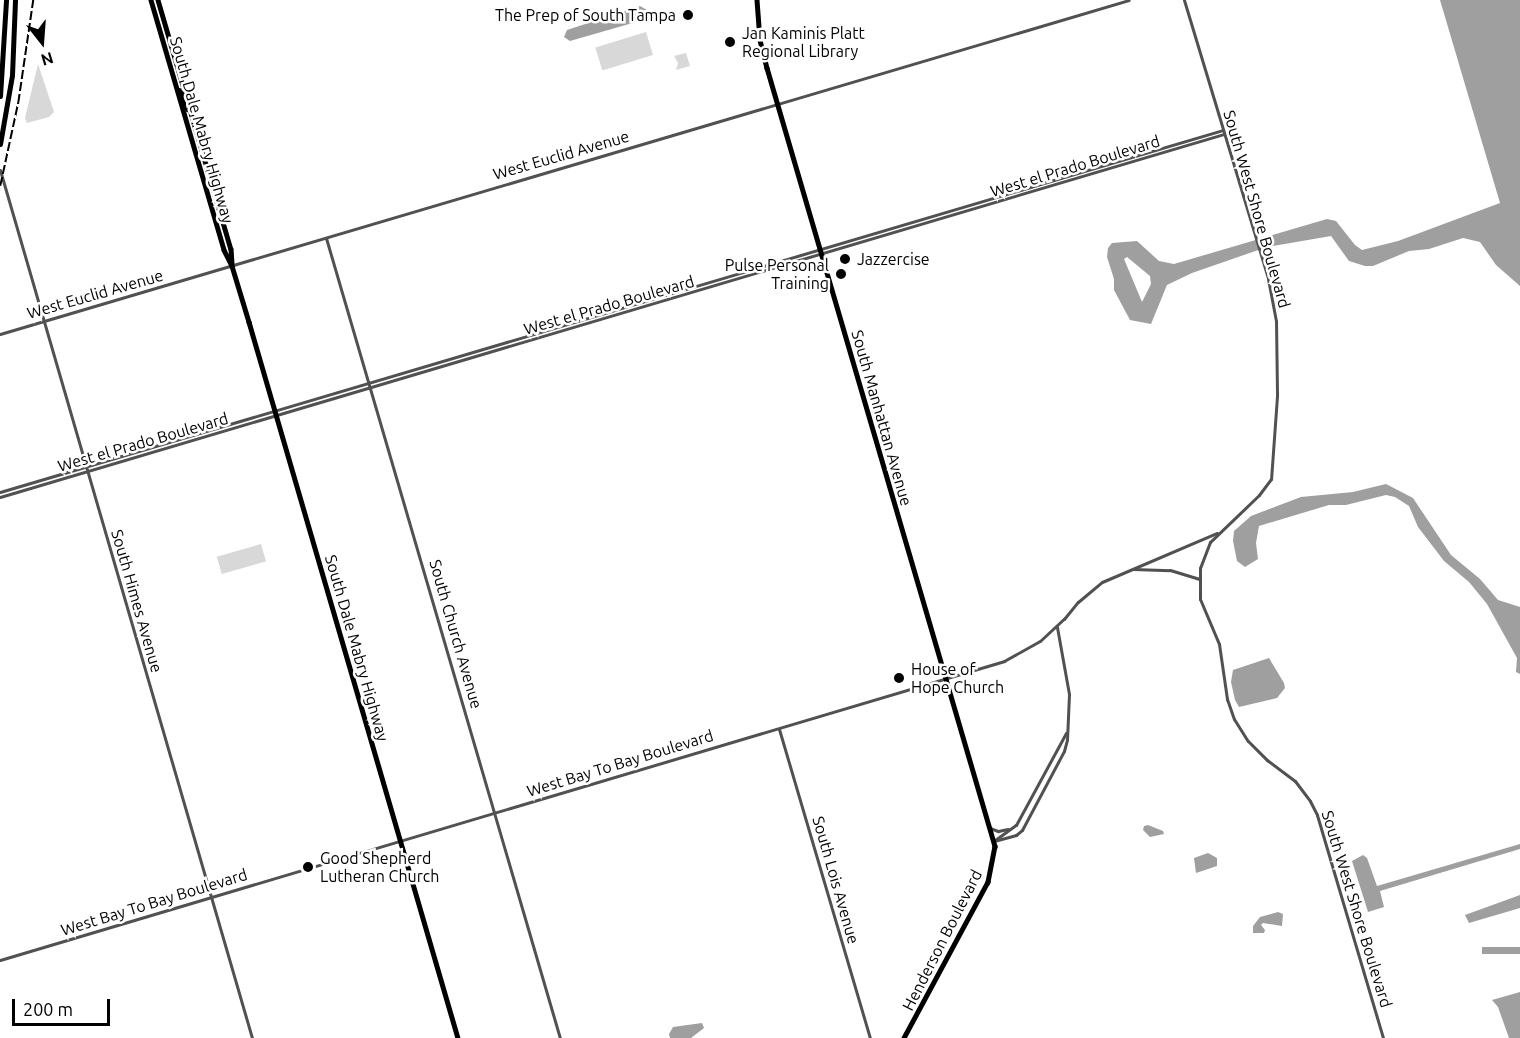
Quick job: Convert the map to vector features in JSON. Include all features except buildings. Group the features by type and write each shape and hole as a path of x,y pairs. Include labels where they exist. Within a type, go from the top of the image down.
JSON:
{"highway":[{"path":"0,96 6,0"},
{"path":"0,144 13,66 15,0"}],"main road":[{"name":"South Dale Mabry Highway","path":"151,0 224,250 232,266 277,416 458,1038"},
{"name":"South Dale Mabry Highway","path":"158,0 231,249 232,266"},
{"name":"South Manhattan Avenue","path":"757,0 760,40 778,104 994,841"},
{"path":"156,16 162,14"},
{"path":"177,89 192,117"},
{"name":"Henderson Boulevard","path":"904,1038 988,882 995,859 994,841"}],"street":[{"name":"West Euclid Avenue","path":"0,334 1129,0"},
{"name":"South West Shore Boulevard","path":"1184,0 1270,290 1276,321 1277,392 1271,478 1260,495 1217,533 1204,554 1198,579 1200,598 1219,644 1227,699 1234,719 1254,747 1295,782 1310,801 1317,815 1383,1038"},
{"name":"West el Prado Boulevard","path":"510,343 607,318 803,260 839,242 1057,184 1223,132"},
{"name":"West el Prado Boulevard","path":"0,492 277,416 605,312 801,254 841,248 1055,179 1163,150"},
{"name":"South Himes Avenue","path":"0,170 252,1038"},
{"path":"1055,179 1057,184"},
{"path":"888,228 889,233"},
{"name":"South Church Avenue","path":"326,238 560,1038"},
{"path":"839,242 841,248"},
{"path":"801,254 803,260"},
{"path":"605,312 607,318"},
{"name":"West el Prado Boulevard","path":"131,456 275,410 370,385"},
{"path":"215,428 216,433"},
{"name":"West el Prado Boulevard","path":"0,497 85,469"},
{"name":"West Bay To Bay Boulevard","path":"0,960 946,679 1016,656 1057,627 1084,597 1102,582 1192,546 1217,533"},
{"path":"1130,570 1170,570 1198,579"},
{"path":"994,841 1017,834 1028,821 1064,751 1069,694 1057,627"},
{"name":"South Lois Avenue","path":"779,728 870,1038"},
{"path":"994,841 1013,828 1067,731"},
{"path":"1045,773 1051,777"},
{"path":"990,828 998,831 1013,828"}],"shaded area":[{"path":"1440,0 1520,0 1520,286 1496,265 1480,242 1463,238 1429,249 1409,251 1373,266 1365,266 1349,261 1331,236 1267,247 1192,273 1167,285 1151,324 1130,320 1114,290 1114,279 1107,257 1108,248 1112,243 1137,241 1159,261 1174,264 1327,219 1336,221 1355,245 1362,250 1398,241 1500,203","holes":["1127,257 1150,276 1151,284 1142,302 1124,259"]},
{"path":"640,6 647,10 650,16 570,41 564,37 567,30"},
{"path":"646,32 653,55 602,70 595,47"},
{"path":"686,53 690,66 676,70 678,63 674,56"},
{"path":"38,64 54,112 49,117 27,123 25,118"},
{"path":"1386,484 1413,498 1451,555 1480,579 1498,600 1520,607 1520,674 1516,672 1517,658 1487,604 1469,582 1444,561 1418,527 1409,506 1395,497 1386,495 1346,505 1329,505 1259,526 1256,543 1258,559 1245,567 1237,561 1233,541 1234,531 1251,516 1301,497 1353,492"},
{"path":"261,544 266,561 222,574 217,557"},
{"path":"1269,658 1285,688 1277,698 1239,707 1231,682 1233,670"},
{"path":"1148,825 1163,831 1164,834 1150,837 1143,830 1144,826"},
{"path":"1520,844 1520,849 1380,891 1384,907 1368,912 1352,861 1363,855 1367,858 1377,886"},
{"path":"1208,853 1217,858 1217,866 1196,873 1194,858"},
{"path":"1520,895 1520,908 1469,923 1465,915"},
{"path":"1278,912 1283,914 1282,926 1263,923 1261,925 1265,930 1264,933 1253,933 1253,926 1260,917"},
{"path":"1482,947 1520,947 1520,954 1482,954"},
{"path":"1520,992 1520,1038 1509,1038 1498,1007 1492,1000"},
{"path":"702,1023 704,1028 691,1038 670,1038 669,1034 673,1027"}],"railway":[{"path":"0,186 18,103 33,0"}],"place":[{"name":"The Prep of South Tampa","path":"688,15"},
{"name":"Jan Kaminis Platt Regional Library","path":"730,42"},
{"name":"Jazzercise","path":"845,259"},
{"name":"Pulse Personal Training","path":"841,274"},
{"name":"House of Hope Church","path":"899,678"},
{"name":"Good Shepherd Lutheran Church","path":"308,867"}]}
